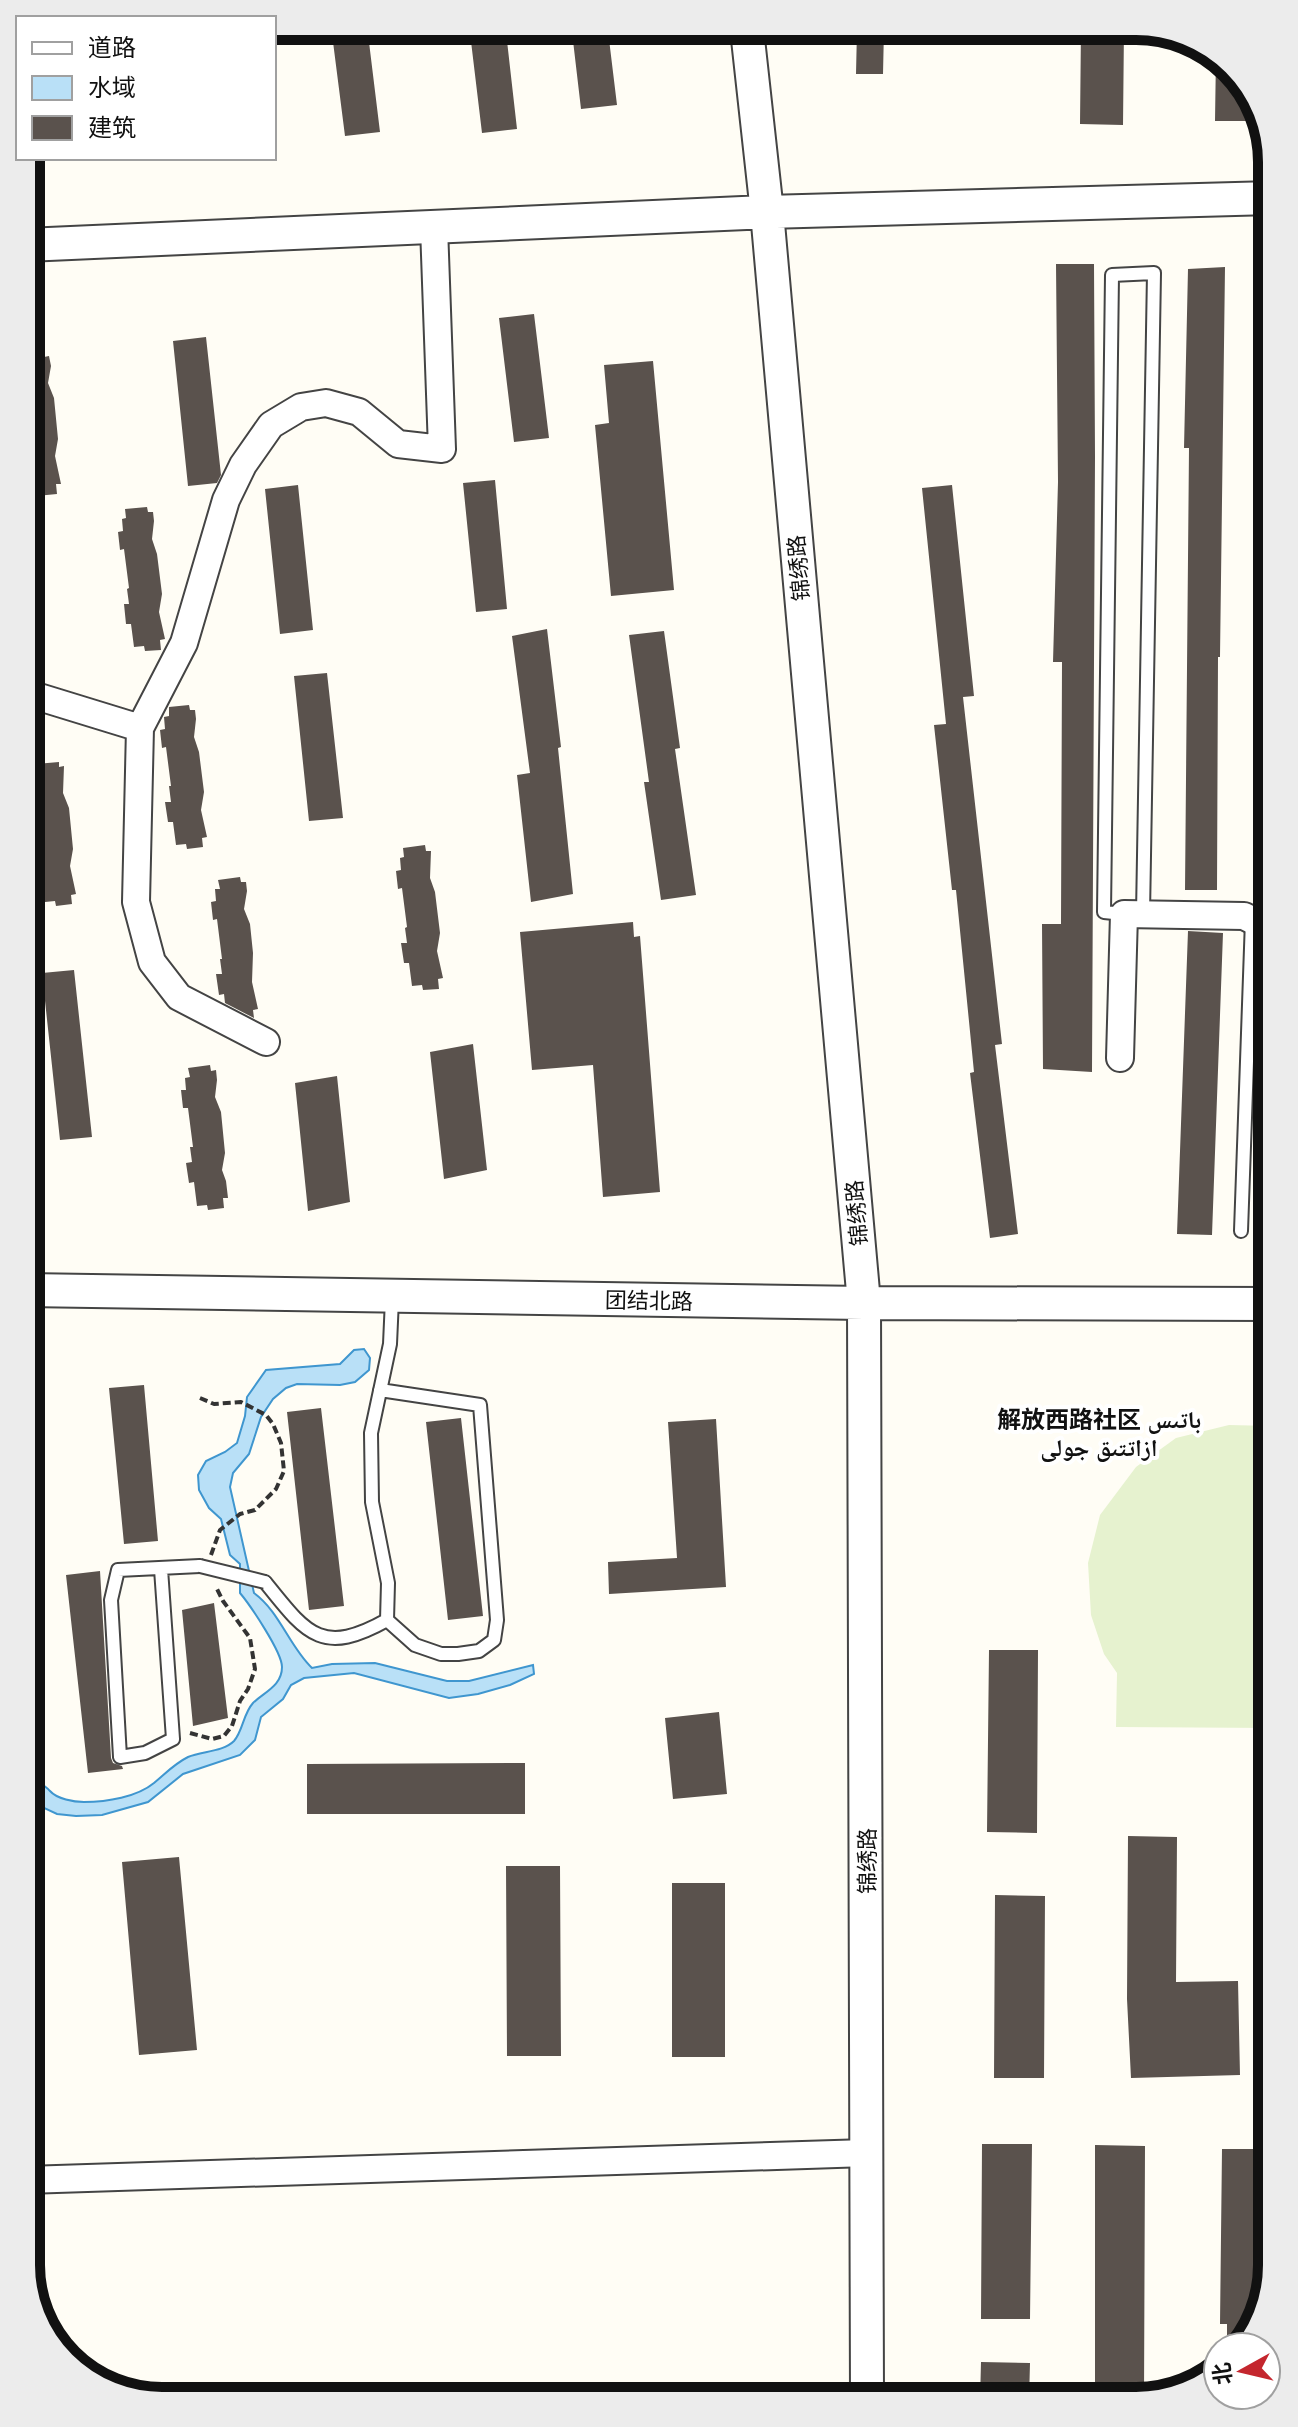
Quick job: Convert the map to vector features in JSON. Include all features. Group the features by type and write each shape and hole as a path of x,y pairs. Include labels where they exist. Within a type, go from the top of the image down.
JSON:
{"street":[{"name":"锦绣路","path":"748,40 767,212 864,1303 867,2387"},
{"path":"40,244 767,212 1258,198"},
{"path":"266,1042 179,997 152,962 136,902 140,728 184,643 226,500 243,465 271,425 301,407 326,403 359,412 398,444 442,449 434,227"},
{"path":"40,697 140,728"},
{"path":"1120,1058 1134,914 1244,916 1258,919"},
{"name":"团结北路","path":"40,1290 864,1303 1258,1304"},
{"path":"40,2180 867,2153"}],"lane":[{"path":"1154,273 1134,914 1104,912 1112,275 1154,273"},
{"path":"1241,1231 1258,979"},
{"path":"380,1390 480,1405 497,1620 494,1640 479,1651 441,1654 415,1645 387,1620 388,1583 372,1502 371,1433 380,1390 390,1344 392,1296"},
{"path":"161,1569 173,1739 145,1753 120,1757 111,1600 118,1570 200,1566 265,1582 310,1632 334,1639 363,1634 387,1620"}],"path":[{"path":"200,1398 214,1404 241,1402 266,1415 281,1443 284,1471 276,1489 255,1510 240,1514 220,1530 211,1556"},
{"path":"172,1728 212,1739 224,1736 232,1726 255,1669 250,1638 223,1601 213,1580"}],"green space":[{"path":"1229,1425 1258,1426 1258,1728 1116,1727 1117,1673 1104,1654 1091,1615 1088,1563 1100,1515 1136,1467 1176,1438"}],"water":[{"path":"364,1349 370,1358 369,1370 355,1382 340,1385 297,1384 286,1388 273,1399 261,1417 249,1454 233,1473 230,1487 254,1593 271,1610 312,1668 332,1664 375,1663 447,1681 469,1681 533,1665 534,1674 510,1685 449,1698 354,1673 304,1678 291,1685 283,1699 261,1717 255,1740 240,1755 183,1774 148,1802 102,1815 57,1814 44,1808 40,1805 40,1783 53,1794 71,1801 112,1800 147,1788 188,1757 229,1745 237,1737 253,1703 276,1684 281,1674 281,1660 265,1629 240,1593 240,1564 230,1555 221,1519 209,1508 199,1490 198,1475 206,1461 237,1443 247,1397 266,1370 340,1364 354,1350"}],"building":[{"path":"333,40 369,40 380,132 345,136"},
{"path":"471,40 507,40 517,129 482,133"},
{"path":"573,40 609,40 617,105 581,109"},
{"path":"857,40 884,40 883,74 856,74"},
{"path":"1081,40 1124,40 1123,125 1080,124"},
{"path":"1216,71 1233,88 1251,121 1215,121"},
{"path":"1056,264 1094,264 1092,1072 1043,1069 1042,924 1061,924 1062,662 1053,662 1058,482"},
{"path":"1225,267 1217,890 1185,890 1189,448 1184,448 1188,269"},
{"path":"534,314 549,438 514,442 499,318"},
{"path":"206,337 221,475 217,483 188,486 173,341"},
{"path":"40,351 44,351 44,357 49,356 51,366 48,383 54,398 58,439 55,456 61,484 56,484 57,494 40,496"},
{"path":"653,361 674,590 611,596 595,425 609,423 604,365"},
{"path":"495,480 507,609 476,612 463,483"},
{"path":"298,485 313,630 280,634 265,489"},
{"path":"952,485 974,696 963,697 1002,1044 995,1045 1018,1234 990,1238 970,1073 974,1072 956,890 952,890 934,725 946,724 922,488"},
{"path":"147,507 148,512 153,512 152,539 157,554 162,594 159,612 165,639 160,640 161,650 145,651 144,646 134,647 131,624 126,624 124,604 129,604 129,588 124,549 120,550 118,532 123,531 125,509"},
{"path":"547,629 561,747 558,748 573,894 531,902 517,775 530,773 512,636"},
{"path":"664,631 680,748 675,749 696,895 661,900 644,782 649,782 629,635"},
{"path":"327,673 343,818 309,821 294,676"},
{"path":"189,705 190,710 195,710 194,737 199,752 204,792 201,810 207,837 202,838 203,847 187,849 186,844 176,845 173,822 168,822 165,802 171,802 171,786 166,747 162,748 160,730 165,729 164,717 169,716 169,707"},
{"path":"59,762 59,767 64,766 63,793 69,808 73,849 70,866 76,894 71,895 72,904 56,906 55,901 45,902 40,879 40,764"},
{"path":"425,845 426,851 431,851 430,878 435,892 440,933 437,951 443,978 438,979 439,989 423,990 422,985 412,986 409,963 404,963 401,943 407,943 407,927 402,888 398,889 396,871 401,870 403,848"},
{"path":"240,877 241,882 246,882 247,891 244,909 250,924 252,982 258,1009 253,1010 254,1018 225,1003 224,994 219,995 216,974 222,974 222,959 217,919 213,920 211,902 216,901 215,889 220,889 218,880"},
{"path":"633,922 634,937 640,936 660,1192 603,1197 593,1065 532,1070 520,932"},
{"path":"1188,931 1223,933 1212,1235 1177,1234"},
{"path":"74,970 92,1137 60,1140 42,973"},
{"path":"473,1044 487,1170 444,1179 430,1052"},
{"path":"210,1065 211,1071 216,1070 215,1097 221,1112 225,1153 222,1170 228,1198 223,1198 224,1208 208,1210 207,1205 197,1206 194,1182 189,1183 186,1163 192,1162 190,1147 193,1147 188,1108 183,1108 181,1090 186,1090 185,1078 190,1077 188,1068"},
{"path":"337,1076 350,1202 308,1211 295,1083"},
{"path":"144,1385 158,1541 124,1544 109,1388"},
{"path":"321,1408 344,1606 309,1610 287,1412"},
{"path":"461,1418 483,1616 448,1620 426,1422"},
{"path":"716,1419 726,1587 609,1594 608,1562 677,1558 668,1422"},
{"path":"100,1571 111,1758 123,1769 88,1773 66,1575"},
{"path":"214,1603 228,1718 193,1726 182,1610"},
{"path":"989,1650 1038,1650 1037,1833 987,1832"},
{"path":"719,1712 727,1794 673,1799 665,1718"},
{"path":"525,1763 525,1814 307,1814 307,1764"},
{"path":"1128,1836 1177,1837 1176,1982 1238,1981 1240,2075 1131,2078 1127,1999"},
{"path":"179,1857 197,2050 139,2055 122,1862"},
{"path":"506,1866 560,1866 561,2056 507,2056"},
{"path":"672,1883 725,1883 725,2057 672,2057"},
{"path":"995,1895 1045,1896 1044,2078 994,2078"},
{"path":"982,2144 1032,2144 1030,2319 981,2319"},
{"path":"1095,2145 1145,2146 1144,2386 1095,2387"},
{"path":"1222,2149 1258,2149 1257,2281 1249,2312 1238,2331 1227,2331 1227,2324 1220,2324"},
{"path":"981,2362 1030,2363 1029,2387 980,2387"}],"district":[{"name":"解放西路社区 باتىس ازاتتىق جولى","path":"1099,1433"}]}
